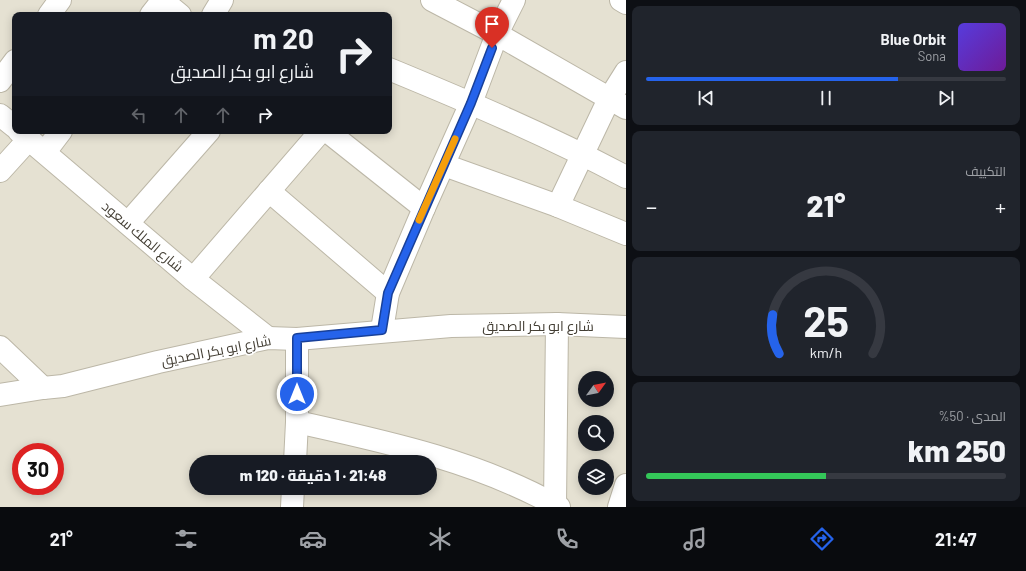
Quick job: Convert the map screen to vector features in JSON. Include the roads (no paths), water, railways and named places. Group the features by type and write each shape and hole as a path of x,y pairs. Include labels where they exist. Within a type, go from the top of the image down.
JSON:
{"street":[{"path":"51,12 60,0"},
{"path":"215,12 222,0"},
{"path":"432,0 497,34 618,104"},
{"path":"382,330 388,293 471,103 497,34 514,0"},
{"path":"621,0 626,3"},
{"path":"158,5 173,12"},
{"path":"0,81 12,65"},
{"path":"392,69 471,103 582,154 626,177"},
{"path":"558,206 582,154 618,104 626,72"},
{"name":"شارع الملك سعود","path":"0,115 12,125"},
{"path":"0,171 27,137 44,134"},
{"path":"128,223 206,134"},
{"path":"193,279 318,134"},
{"path":"331,134 424,208"},
{"name":"شارع الملك سعود","path":"27,137 193,279 268,338"},
{"path":"444,165 558,206 626,234"},
{"path":"269,191 388,293"},
{"name":"شارع ابو بكر الصديق","path":"0,394 63,386 158,362 268,338 297,338 382,330 451,326 557,324 624,320"},
{"path":"297,422 388,442 446,459 518,485 557,506 557,324"},
{"path":"295,455 297,338"},
{"path":"0,348 43,388"},
{"path":"619,507 626,485"},
{"path":"292,507 293,495"}]}
